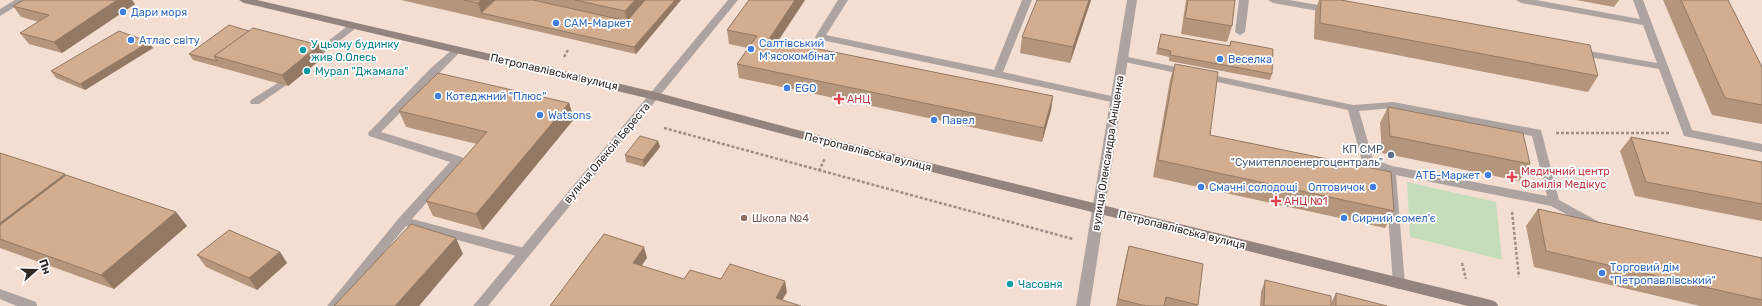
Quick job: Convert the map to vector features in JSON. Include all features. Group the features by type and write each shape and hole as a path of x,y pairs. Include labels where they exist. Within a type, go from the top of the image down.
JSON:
{"main road":[{"name":"Петропавлівська вулиця","path":"244,0 655,96 832,143 1491,306"}],"street":[{"name":"вулиця Олексія Береста","path":"480,306 733,0"},
{"name":"вулиця Олександра Аніщенка","path":"1082,306 1099,210 1132,0"}],"lane":[{"path":"0,13 21,0"},
{"path":"843,0 820,37 1116,100"},
{"path":"997,74 1026,0"},
{"path":"1240,32 1244,0"},
{"path":"1274,0 1344,12"},
{"path":"1520,0 1646,23"},
{"path":"1638,0 1688,133 1762,148"},
{"path":"318,54 353,26"},
{"path":"333,306 403,221 458,160 373,134 435,70 457,50"},
{"path":"1570,51 1663,67"},
{"path":"1123,59 1353,108 1393,105 1537,133 1554,202"},
{"path":"255,102 281,84"},
{"path":"1353,108 1368,161 1390,170 1554,202 1596,226 1611,229"},
{"path":"1390,170 1399,284"},
{"path":"403,221 524,253"},
{"path":"0,294 31,306"}],"path":[{"path":"664,128 1093,244"},
{"path":"1537,133 1688,133"},
{"path":"1510,194 1520,277"}],"green space":[{"path":"1407,182 1496,202 1502,260 1410,237"}],"building":[{"path":"24,0 117,0 54,42 20,33 49,15 13,6"},
{"path":"464,0 481,0 478,3"},
{"name":"САМ-Маркет","path":"495,0 533,0 627,21 645,0 675,0 634,47 481,13"},
{"path":"575,0 635,0 625,11"},
{"path":"749,0 795,0 769,39 1053,96 1044,128 737,64 757,36 727,30"},
{"path":"1037,0 1089,0 1073,47 1022,37"},
{"path":"1188,0 1235,0 1232,26 1185,18"},
{"path":"1321,0 1341,0 1590,45 1598,76 1320,23"},
{"path":"1681,0 1728,0 1762,67 1762,105 1725,98"},
{"path":"229,25 249,31 214,56 217,61 189,54"},
{"path":"253,28 319,45 282,75 214,56"},
{"path":"119,31 149,42 80,84 51,71"},
{"name":"Веселка","path":"1161,34 1230,46 1231,41 1273,49 1272,74 1170,55 1171,51 1158,48"},
{"path":"1175,64 1218,72 1210,135 1391,172 1394,211 1158,160"},
{"path":"438,73 569,103 476,214 426,201 487,132 399,111"},
{"path":"1388,107 1523,133 1530,164 1390,136"},
{"path":"640,136 658,141 643,160 625,155"},
{"path":"1631,137 1762,162 1762,204 1646,182"},
{"path":"0,153 65,174 0,223"},
{"path":"66,175 176,212 101,275 0,239 0,225"},
{"path":"1538,209 1762,258 1762,300 1546,251"},
{"path":"411,224 456,238 395,306 334,306"},
{"path":"229,230 280,252 249,278 197,255"},
{"path":"604,234 644,247 633,263 684,279 690,270 721,279 730,264 785,281 776,298 801,306 550,306"},
{"path":"1129,246 1203,264 1198,305 1166,297 1164,306 1146,306 1118,299"},
{"path":"1265,280 1331,296 1331,306 1264,306"},
{"path":"1336,293 1387,306 1336,306"}],"place":[{"name":"Дари моря","path":"123,12"},
{"name":"САМ-Маркет","path":"556,23"},
{"name":"Атлас світу","path":"131,40"},
{"name":"Салтівський М'ясокомбінат","path":"751,49"},
{"name":"У цьому будинку жив О.Олесь","path":"303,50"},
{"name":"Веселка","path":"1220,59"},
{"name":"Мурал \"Джамала\"","path":"307,71"},
{"name":"EGO","path":"787,88"},
{"name":"Котеджний \"Плюс\"","path":"438,96"},
{"name":"АНЦ","path":"839,99"},
{"name":"Watsons","path":"540,115"},
{"name":"Павел","path":"934,120"},
{"name":"КП СМР \"Сумитеплоенергоцентраль\"","path":"1391,155"},
{"name":"АТБ-Маркет","path":"1488,175"},
{"name":"Медичний центр Фамілія Медікус","path":"1512,177"},
{"name":"Смачні солодощі","path":"1201,187"},
{"name":"Оптовичок","path":"1373,187"},
{"name":"АНЦ №1","path":"1276,201"},
{"name":"Школа №4","path":"744,218"},
{"name":"Сирний сомел'є","path":"1344,218"},
{"name":"Торговий дім \"Петропавлівський\"","path":"1602,273"},
{"name":"Часовня","path":"1010,284"}]}
